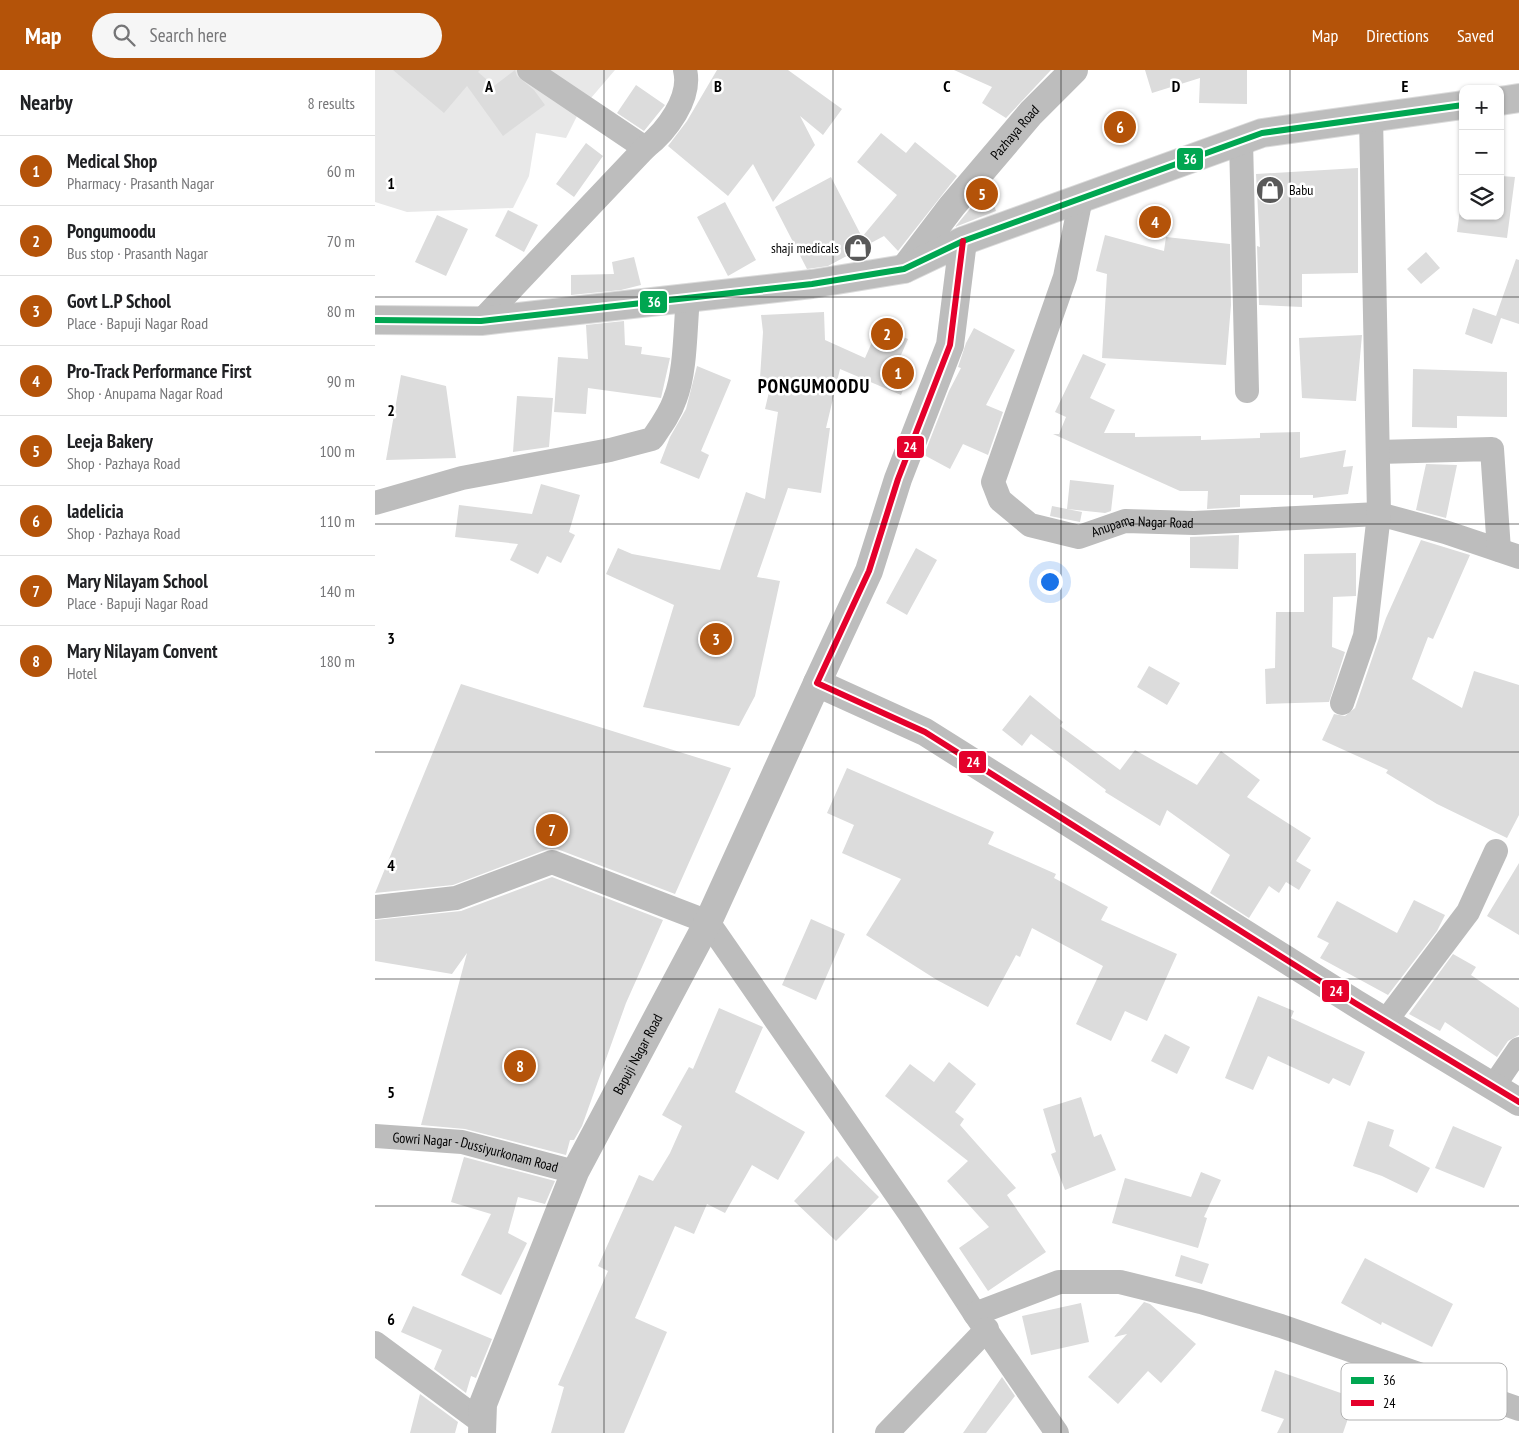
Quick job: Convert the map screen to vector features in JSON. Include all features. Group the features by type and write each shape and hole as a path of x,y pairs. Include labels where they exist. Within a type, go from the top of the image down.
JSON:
{"street":[{"path":"529,70 645,148"},
{"path":"481,321 645,148 656,140 683,101 685,70"},
{"name":"Pazhaya Road","path":"904,268 952,206 1031,113 1070,71"},
{"path":"1504,100 1519,98"},
{"path":"375,320 481,321 812,284 904,268 963,241 1262,133 1459,106"},
{"path":"1342,703 1365,636 1379,514 1371,117"},
{"path":"1241,140 1247,391"},
{"name":"Anupama Nagar Road","path":"1081,198 1065,277 993,482 1000,500 1030,525 1079,537 1125,521 1194,523 1379,514 1445,532 1509,553"},
{"name":"Bapuji Nagar Road","path":"482,1428 483,1404 575,1172 708,922 869,571 898,479 949,345 963,241"},
{"path":"375,503 462,478 610,450 652,439 667,418 676,397 682,364 688,298"},
{"path":"1378,452 1492,448 1509,553"},
{"path":"817,683 925,732 1385,1022 1519,1102"},
{"path":"1385,1022 1468,912 1496,851"},
{"path":"375,907 455,898 552,862 708,922 910,1214 1057,1433"},
{"path":"1493,1087 1519,1049"},
{"name":"Gowri Nagar - Dussiyurkonam Road","path":"375,1136 462,1142 575,1172"},
{"path":"887,1433 981,1321 1059,1282 1120,1282 1201,1302 1281,1326 1387,1363"},
{"path":"375,1343 482,1428"},
{"path":"1507,1405 1519,1409"}],"shaded area":[{"path":"375,70 615,70 579,112 566,138 536,133 529,176 513,208 407,212 375,202"}],"building":[{"path":"393,70 480,70 478,72 494,86 515,70 517,76 534,90 545,105 503,136 467,86 444,113"},
{"path":"717,70 788,70 842,109 823,135 800,116 815,145 773,202 753,164 728,196 668,146 687,121"},
{"path":"954,70 1051,70 1006,118 982,103 992,87"},
{"path":"1145,70 1247,70 1247,104 1199,103 1200,78 1152,93"},
{"path":"636,85 665,105 644,131 617,113"},
{"path":"881,133 906,153 915,142 957,176 898,251 884,236 828,266 807,269 775,207 831,177 862,237 897,195 857,162"},
{"path":"586,143 603,156 574,197 556,184"},
{"path":"1358,168 1358,273 1302,274 1302,307 1259,305 1257,246 1260,247 1256,174"},
{"path":"1504,176 1515,177 1507,238 1457,232 1459,217 1459,220 1504,220"},
{"path":"988,187 996,211 955,227 964,216"},
{"path":"725,202 756,260 728,276 697,217"},
{"path":"508,210 538,225 524,252 495,236"},
{"path":"437,215 468,229 446,276 415,262"},
{"path":"1105,235 1164,251 1166,237 1230,244 1231,305 1226,365 1102,358 1107,274 1096,271"},
{"path":"1426,252 1440,268 1421,284 1407,269"},
{"path":"634,257 641,285 621,290 571,295 571,275 614,274 612,262"},
{"path":"1516,259 1519,260 1519,324 1501,318 1492,344 1465,334 1473,308 1496,316"},
{"path":"824,312 825,340 865,358 879,326 908,339 894,371 908,378 901,395 840,369 826,428 830,428 821,493 788,488 757,577 780,581 755,696 739,726 643,707 674,605 606,574 618,548 632,554 720,570 746,492 765,499 778,412 765,409 772,379 760,378 763,332 761,315"},
{"path":"624,321 625,345 642,347 641,354 670,358 661,398 588,388 586,414 554,412 558,357 588,359 586,325"},
{"path":"974,328 1015,350 986,405 1003,412 988,455 963,444 950,469 924,455 949,391 961,368 958,367 966,343"},
{"path":"1362,335 1356,401 1302,398 1299,338"},
{"path":"1083,354 1106,364 1090,398 1115,410 1104,433 1135,433 1135,437 1201,436 1201,440 1260,438 1260,433 1300,432 1300,458 1346,450 1343,467 1353,466 1348,494 1313,498 1313,495 1240,495 1240,507 1207,509 1208,491 1180,491 1053,434 1059,434 1066,417 1055,412"},
{"path":"697,366 731,380 701,451 709,455 699,479 660,463 670,437 686,409"},
{"path":"1413,369 1507,372 1507,417 1457,416 1457,428 1412,427"},
{"path":"401,375 446,386 456,458 386,460"},
{"path":"517,396 553,398 549,447 513,452"},
{"path":"1426,464 1457,465 1446,518 1416,510"},
{"path":"1070,480 1114,485 1111,511 1105,513 1067,509"},
{"path":"541,484 580,495 569,532 575,535 561,563 547,556 538,574 510,560 518,544 455,537 459,505 532,514"},
{"path":"1052,506 1082,512 1080,522 1050,516"},
{"path":"1239,535 1238,569 1190,568 1190,537"},
{"path":"1421,540 1470,555 1433,639 1428,637 1412,679 1462,708 1474,671 1519,685 1519,815 1507,838 1437,804 1386,773 1388,770 1322,740 1334,714 1345,716 1355,708 1386,618"},
{"path":"916,548 937,560 907,615 886,603"},
{"path":"1356,553 1356,596 1333,597 1332,647 1345,652 1329,702 1266,704 1265,669 1275,668 1276,612 1304,612 1304,554"},
{"path":"1149,666 1180,683 1167,705 1137,687"},
{"path":"461,684 731,768 675,894 557,849 548,849 453,885 375,893"},
{"path":"1030,695 1063,722 1060,726 1120,770 1135,750 1197,785 1221,751 1260,780 1247,797 1311,838 1296,861 1311,870 1299,890 1286,882 1279,893 1269,886 1249,918 1210,893 1230,855 1167,810 1160,826 1105,792 1106,790 1031,734 1022,746 1002,730"},
{"path":"847,768 994,832 988,844 1056,874 1054,878 1108,907 1101,920 1177,954 1147,1021 1125,1011 1111,1041 1076,1024 1103,966 1032,928 1020,957 1016,955 988,1007 937,980 866,935 901,879 842,853 854,825 827,813"},
{"path":"1519,863 1519,935 1487,916"},
{"path":"552,877 663,920 626,1003 582,1126 574,1140 570,1140 566,1155 465,1129 421,1125 467,953 452,974 375,961 375,920 461,911"},
{"path":"1414,900 1445,915 1437,931 1388,995 1320,958 1329,943 1317,937 1337,901 1397,933"},
{"path":"811,919 845,934 816,1000 782,985"},
{"path":"1453,954 1476,967 1471,975 1519,1008 1519,1035 1508,1041 1497,1057 1445,1022 1440,1031 1409,1014"},
{"path":"1258,996 1294,1011 1291,1018 1365,1052 1350,1086 1333,1078 1329,1084 1268,1056 1253,1090 1225,1078"},
{"path":"719,1008 763,1027 735,1092 805,1132 778,1180 752,1165 725,1213 707,1204 694,1234 675,1226 635,1318 667,1332 624,1433 551,1433 564,1387 558,1385 608,1271 598,1266 639,1175 653,1181 670,1153 682,1126 662,1115 689,1067 693,1069"},
{"path":"1165,1034 1190,1047 1177,1074 1151,1061"},
{"path":"949,1062 976,1084 955,1112 964,1119 960,1125 1016,1188 1007,1195 1046,1252 988,1291 959,1248 989,1227 947,1181 968,1161 885,1096 910,1064 934,1082"},
{"path":"1081,1097 1094,1137 1101,1134 1116,1170 1065,1190 1051,1154 1056,1152 1043,1109"},
{"path":"1368,1121 1394,1130 1389,1146 1430,1168 1417,1193 1382,1176 1353,1166"},
{"path":"1453,1126 1502,1147 1484,1188 1435,1168"},
{"path":"837,1156 879,1197 836,1241 794,1201"},
{"path":"464,1157 555,1181 545,1204 518,1197 508,1233 527,1243 501,1295 461,1275 491,1214 451,1202"},
{"path":"1201,1172 1221,1180 1204,1217 1207,1218 1198,1248 1112,1223 1125,1178 1191,1197"},
{"path":"1181,1255 1209,1264 1202,1284 1175,1276"},
{"path":"1365,1258 1453,1304 1432,1347 1382,1322 1381,1325 1341,1303"},
{"path":"1144,1302 1150,1304 1196,1344 1161,1383 1148,1371 1118,1404 1088,1377 1127,1334 1114,1337"},
{"path":"1081,1303 1089,1342 1031,1355 1022,1316"},
{"path":"413,1306 492,1339 476,1378 471,1376 466,1393 434,1369 442,1350 401,1332"},
{"path":"1275,1370 1341,1393 1341,1420 1347,1420 1343,1433 1277,1433 1284,1419 1261,1411"},
{"path":"1002,1377 1015,1396 986,1433 963,1433"},
{"path":"420,1394 458,1422 455,1433 410,1433"}],"transit line":[{"name":"36","path":"375,320 481,321 812,284 904,269 963,241 1262,133 1459,106"},
{"name":"24","path":"963,241 950,345 898,479 869,571 817,683 925,732 1355,1003 1519,1102"}],"place":[{"name":"ladelicia","path":"1120,127"},
{"name":"Babu","path":"1270,190"},
{"name":"Leeja Bakery","path":"982,194"},
{"name":"Pro-Track Performance First","path":"1155,222"},
{"name":"shaji medicals","path":"858,248"},
{"name":"Pongumoodu","path":"887,334"},
{"name":"Medical Shop","path":"898,373"},
{"name":"Govt L.P School","path":"716,639"},
{"name":"Mary Nilayam School","path":"552,830"},
{"name":"Mary Nilayam Convent","path":"520,1066"}],"district":[{"name":"PONGUMOODU","path":"814,386"}]}
